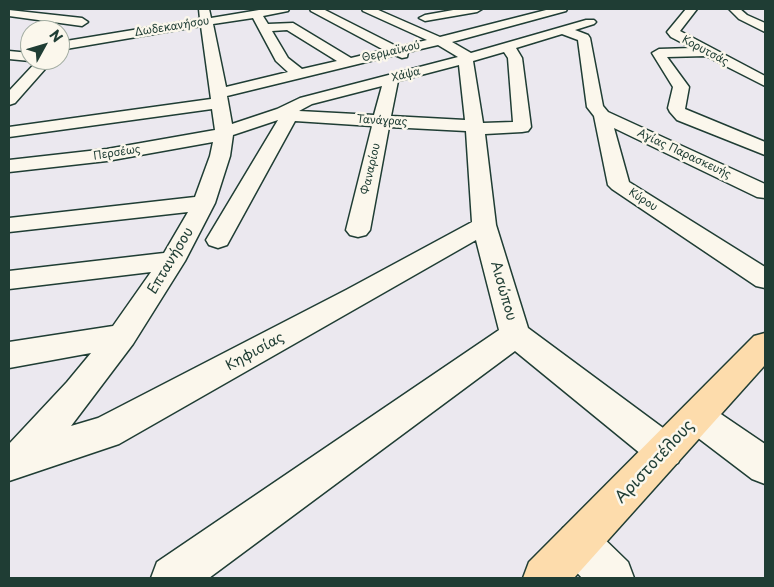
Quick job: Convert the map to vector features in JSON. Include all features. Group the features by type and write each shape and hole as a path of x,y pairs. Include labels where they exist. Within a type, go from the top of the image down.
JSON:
{"main road":[{"name":"Αριστοτέλους","path":"545,578 765,345"}],"street":[{"name":"Δωδεκανήσου","path":"70,43 205,15 284,9"},
{"path":"315,9 395,51 434,68"},
{"path":"367,9 459,51 466,59"},
{"path":"421,13 477,9"},
{"name":"Θερμαϊκού","path":"9,132 220,98 300,74 562,9"},
{"name":"Κορυτσάς","path":"692,9 673,32 765,82"},
{"path":"734,9 743,17 765,28"},
{"path":"254,12 285,63 300,74"},
{"path":"9,13 85,18 70,30"},
{"path":"421,13 439,29 423,34"},
{"name":"Επτανήσου","path":"12,464 79,392 122,336 172,261 204,203 220,156 224,133 220,98 205,15"},
{"name":"Χάψα","path":"224,133 286,115 306,101 434,68 590,22"},
{"path":"265,28 289,26 348,62"},
{"name":"Κύρου","path":"562,30 584,38 595,107 602,116 619,185 765,279"},
{"path":"279,52 320,44"},
{"name":"Τανάγρας","path":"286,115 490,129 522,127 515,58 506,47"},
{"path":"708,52 660,53 659,55 681,87 676,108 678,112 683,116 765,149"},
{"name":"Αισώπου","path":"466,59 484,225 515,335 665,451"},
{"path":"9,100 16,84 34,70"},
{"name":"Φαναρίου","path":"358,230 391,79"},
{"path":"218,240 286,115"},
{"name":"Αγίας Παρασκευής","path":"602,116 765,192"},
{"name":"Περσέως","path":"9,166 107,156 224,133"},
{"path":"9,225 204,203"},
{"name":"Κηφισίας","path":"12,464 106,432 356,297 484,225"},
{"path":"9,280 172,261"},
{"path":"173,578 515,335"},
{"path":"9,355 122,336"},
{"path":"697,417 765,466"},
{"path":"578,544 612,578"}]}
